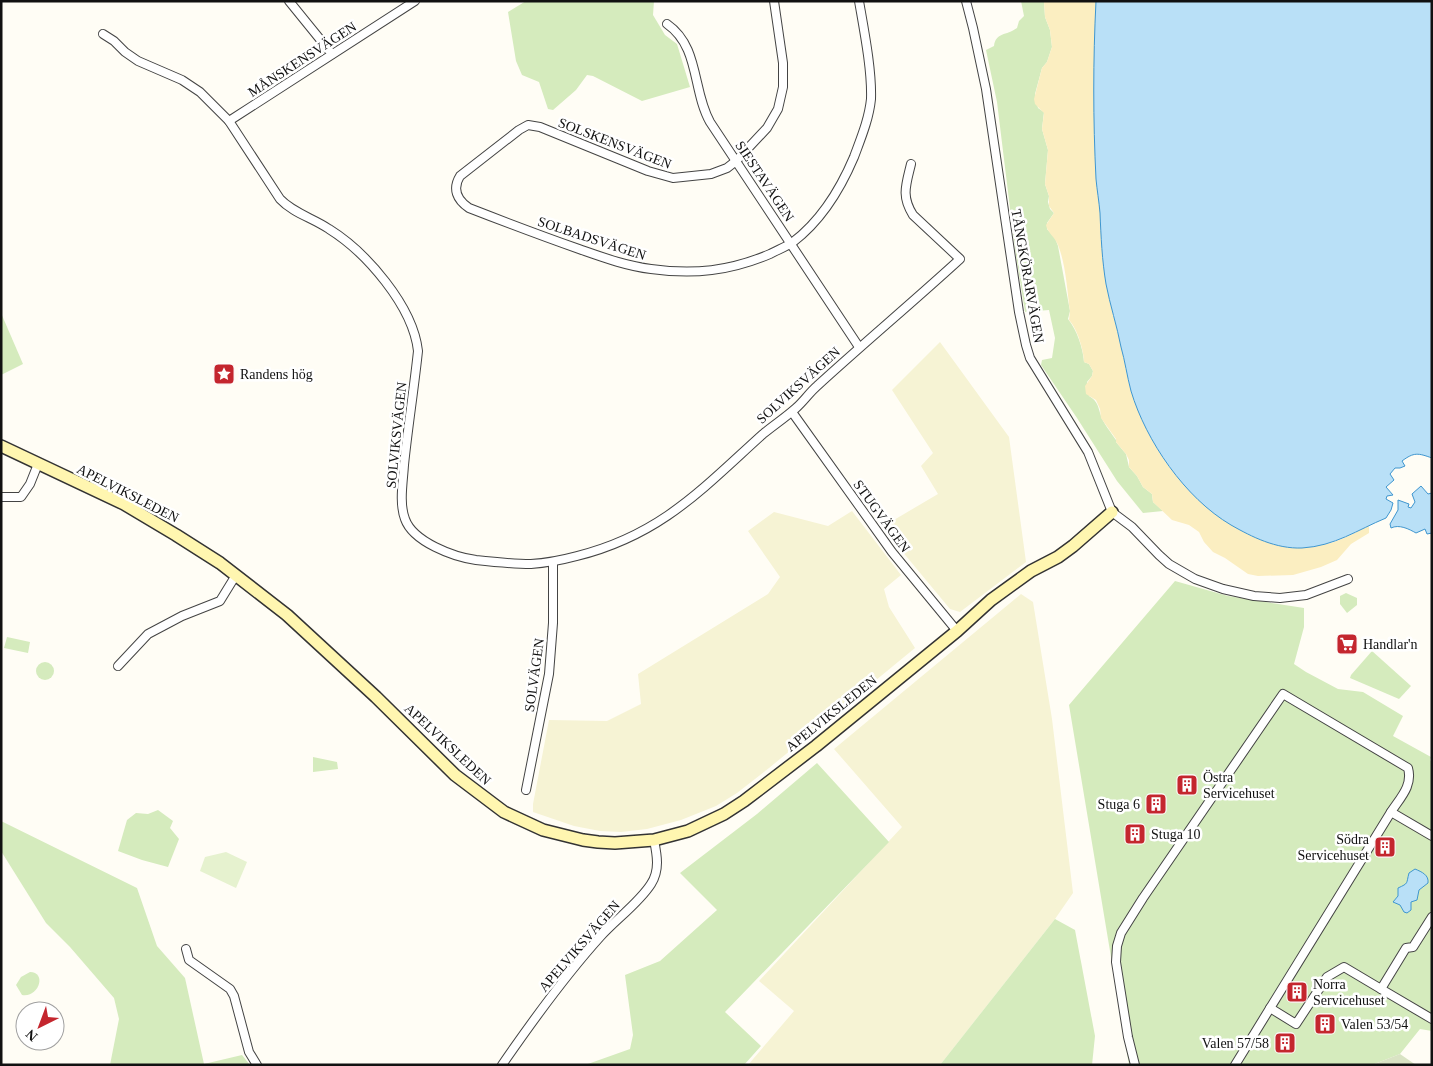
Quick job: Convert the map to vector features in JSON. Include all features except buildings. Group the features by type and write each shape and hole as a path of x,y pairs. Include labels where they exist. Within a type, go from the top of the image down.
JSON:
{"street":[{"path":"289,1 332,54"},
{"name":"MÅNSKENSVÄGEN","path":"229,121 415,1"},
{"name":"SOLSKENSVÄGEN","path":"456,192 457,181 466,170 528,125 540,127 648,171 673,178 712,174 727,168 736,161 772,122 781,101 783,63 774,1"},
{"name":"SOLBADSVÄGEN","path":"456,192 462,203 487,215 597,255 651,269 696,272 724,269 762,257 792,243 822,214 835,196 849,167 867,119 870,99 869,76 859,1"},
{"name":"TÅNGKÖRARVÄGEN","path":"966,1 986,89 1019,312 1026,345 1037,371 1088,452 1112,512"},
{"name":"SIESTAVÄGEN","path":"667,24 678,33 685,43 694,66 705,114 859,347"},
{"name":"SOLVIKSVÄGEN","path":"103,34 138,61 182,80 200,92 229,121 280,199 288,206 332,230 361,255 379,274 392,292 413,328 418,350 405,452 402,495 404,518 410,529 440,549 464,558 518,564 553,562 606,549 631,538 663,520 699,493 764,434 792,412 814,388 859,347 891,322 960,259 913,215 908,207 904,193 912,164"},
{"name":"STUGVÄGEN","path":"792,412 892,552 957,631"},
{"name":"APELVIKSLEDEN","path":"1,446 124,504 176,534 236,575 267,598 322,646 455,775 504,812 543,830 583,840 615,843 654,840 705,824 724,814 816,746 957,631 991,600 1031,571 1058,557 1112,512"},
{"name":"APELVIKSLEDEN","path":"1,451 27,459"},
{"path":"1,497 21,497 30,484 38,464"},
{"path":"1112,512 1132,527 1158,556 1169,564 1195,579 1223,589 1266,597 1293,597 1316,592 1348,579"},
{"name":"SOLVÄGEN","path":"526,790 549,674 553,622 553,562"},
{"path":"118,666 148,634 182,616 220,600 236,575"},
{"path":"1135,1065 1128,1037 1116,962 1117,946 1121,933 1142,898 1283,694 1408,768 1410,778 1408,786 1235,1065"},
{"path":"1391,812 1432,836"},
{"name":"APELVIKSVÄGEN","path":"502,1065 537,1014 573,967 651,884 657,867 654,840"},
{"path":"1381,989 1406,948 1413,947 1432,917"},
{"path":"186,949 189,960 230,989 234,996 249,1052 256,1065"},
{"path":"1270,1008 1296,1024 1328,977 1344,967 1432,1019"}],"shaded area":[{"path":"940,342 1009,437 1026,562 960,612 950,609 882,527 938,494 921,466 933,453 892,390"},
{"path":"852,511 901,575 884,589 889,607 915,648 769,768 737,793 716,806 681,820 647,829 621,832 600,831 574,826 533,812 549,720 607,721 641,704 638,674 768,594 780,577 748,531 774,512 828,526"},
{"path":"1021,594 1033,602 1052,719 1073,893 1055,919 940,1065 748,1065 794,1011 759,981 902,827 834,749"}],"green space":[{"path":"526,1 654,1 653,15 665,35 677,44 690,87 642,101 593,76 587,75 576,90 553,110 548,109 539,82 522,75 516,61 508,12"},
{"path":"1021,1 1044,1 1045,17 1050,30 1052,47 1047,62 1042,68 1035,94 1038,108 1044,112 1042,129 1048,150 1045,184 1049,196 1050,209 1054,213 1047,223 1047,229 1055,238 1058,246 1070,311 1068,319 1079,339 1084,362 1089,364 1093,371 1092,376 1087,382 1089,396 1096,402 1103,421 1126,454 1129,467 1143,487 1152,494 1153,502 1163,511 1143,513 1117,481 1041,365 1042,360 1052,358 1055,338 1049,310 1025,312 1015,249 997,102 986,50 994,46 999,36 1017,28 1019,21 1024,16"},
{"path":"1,313 23,364 1,375"},
{"path":"1175,581 1228,596 1304,608 1304,627 1294,664 1338,689 1363,692 1403,716 1393,736 1431,757 1432,1031 1420,1029 1400,1054 1372,1065 1129,1065 1069,705"},
{"path":"1346,593 1357,598 1357,605 1347,613 1340,604 1340,596"},
{"path":"7,637 30,642 28,653 4,648"},
{"path":"1372,651 1411,686 1399,699 1350,678"},
{"path":"45,662 51,665 54,671 51,677 45,680 39,677 36,671 39,665"},
{"path":"313,757 337,762 338,769 313,772"},
{"path":"817,763 889,842 725,1012 761,1046 744,1065 585,1065 630,1049 633,1035 625,975 660,961 717,910 680,873 757,814"},
{"path":"158,810 173,821 170,828 179,839 168,867 118,851 127,820 136,813 148,814"},
{"path":"1,821 137,888 157,946 185,978 204,1064 242,1055 250,1065 110,1065 119,1019 114,998 70,947 46,923 1,851"},
{"path":"226,852 247,862 236,888 200,871 205,857"},
{"path":"1055,919 1075,930 1095,1036 1092,1065 940,1065"},
{"path":"30,972 38,976 39,985 33,993 22,995 16,985 21,977"},
{"path":"1400,1054 1416,1065 1372,1065"}],"sand":[{"path":"1044,1 1096,1 1095,157 1104,266 1108,292 1130,388 1139,414 1148,432 1170,468 1197,498 1213,512 1255,537 1281,545 1307,547 1343,539 1369,526 1369,533 1351,544 1337,560 1293,575 1258,576 1248,574 1213,552 1204,542 1199,532 1189,525 1172,520 1153,502 1152,494 1143,487 1129,467 1129,460 1126,454 1101,418 1096,400 1086,394 1085,386 1093,371 1089,364 1084,362 1080,340 1069,320 1070,311 1063,261 1057,242 1046,225 1054,213 1049,206 1049,196 1045,184 1048,150 1042,129 1044,113 1035,104 1034,99 1042,68 1047,62 1052,47 1050,30 1045,17"}],"water":[{"path":"1096,1 1432,1 1432,458 1420,454 1410,456 1402,461 1405,466 1395,468 1390,474 1394,480 1386,487 1393,495 1387,496 1386,499 1393,503 1386,518 1345,537 1314,547 1283,547 1265,541 1231,525 1198,500 1169,467 1146,429 1131,391 1105,275 1094,135"},
{"path":"1421,486 1428,494 1432,493 1432,533 1427,534 1425,529 1416,533 1401,527 1391,528 1390,524 1398,510 1398,500 1409,504 1408,507 1411,508 1415,502 1412,494"},
{"path":"1415,869 1426,876 1428,883 1419,890 1417,900 1411,902 1411,910 1407,913 1404,912 1400,905 1393,902 1398,896 1398,888 1406,884 1409,873"}],"place":[{"name":"Randens hög","path":"224,374"},
{"name":"Handlar'n","path":"1347,644"},
{"name":"Östra Servicehuset","path":"1187,785"},
{"name":"Stuga 6","path":"1156,804"},
{"name":"Stuga 10","path":"1135,834"},
{"name":"Södra Servicehuset","path":"1385,847"},
{"name":"Norra Servicehuset","path":"1297,992"},
{"name":"Valen 53/54","path":"1325,1024"},
{"name":"Valen 57/58","path":"1285,1043"}]}
